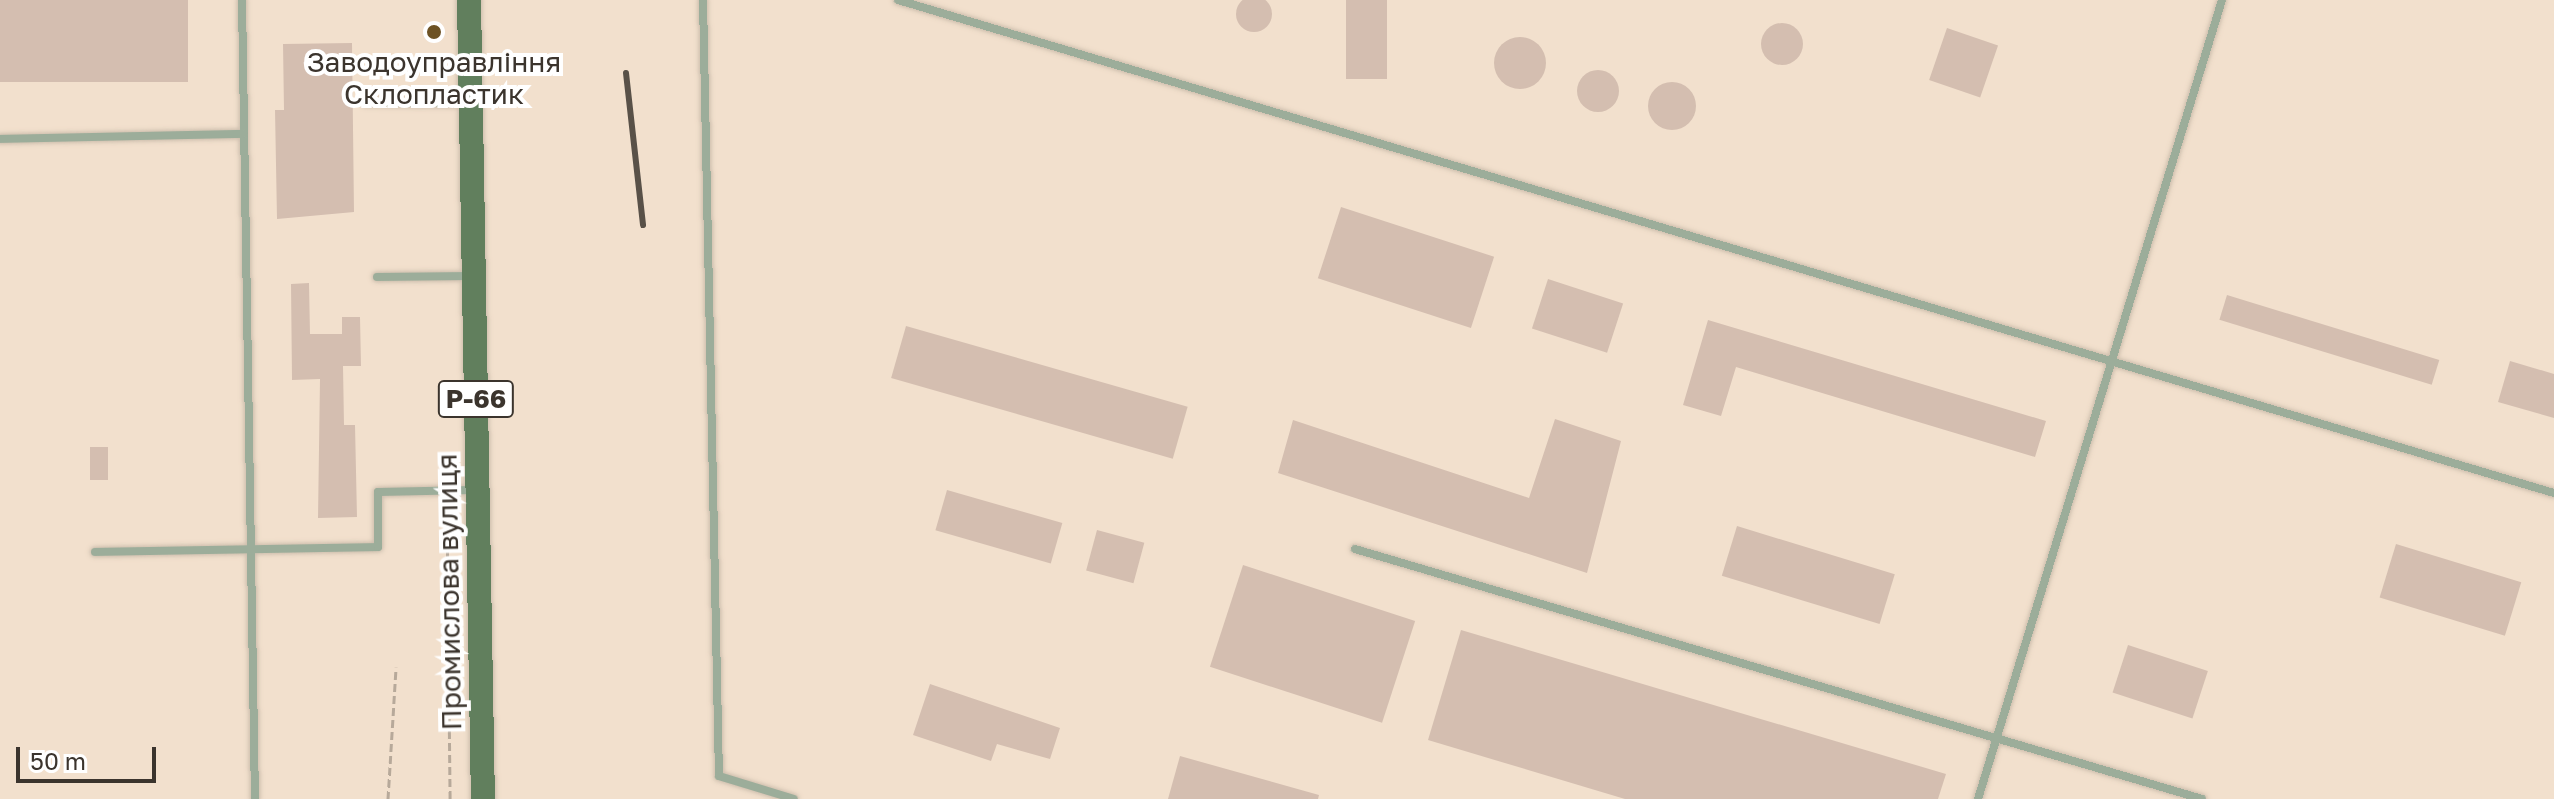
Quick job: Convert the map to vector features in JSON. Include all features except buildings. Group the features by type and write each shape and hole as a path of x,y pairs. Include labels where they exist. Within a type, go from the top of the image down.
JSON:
{"main road":[{"name":"Промислова вулиця","path":"469,0 483,799"}],"lane":[{"path":"242,0 255,799"},
{"path":"703,0 719,776 794,799"},
{"path":"898,0 2554,493"},
{"path":"1978,799 2222,0"},
{"path":"366,102 471,103"},
{"path":"0,139 244,134"},
{"path":"377,277 474,276"},
{"path":"95,552 378,547 378,492 478,490"},
{"path":"1355,549 2202,799"}],"path":[{"path":"447,490 450,799"},
{"path":"388,799 396,667"}],"railway":[{"path":"626,73 643,225"}],"place":[{"name":"Заводоуправління Склопластик","path":"434,32"}]}
